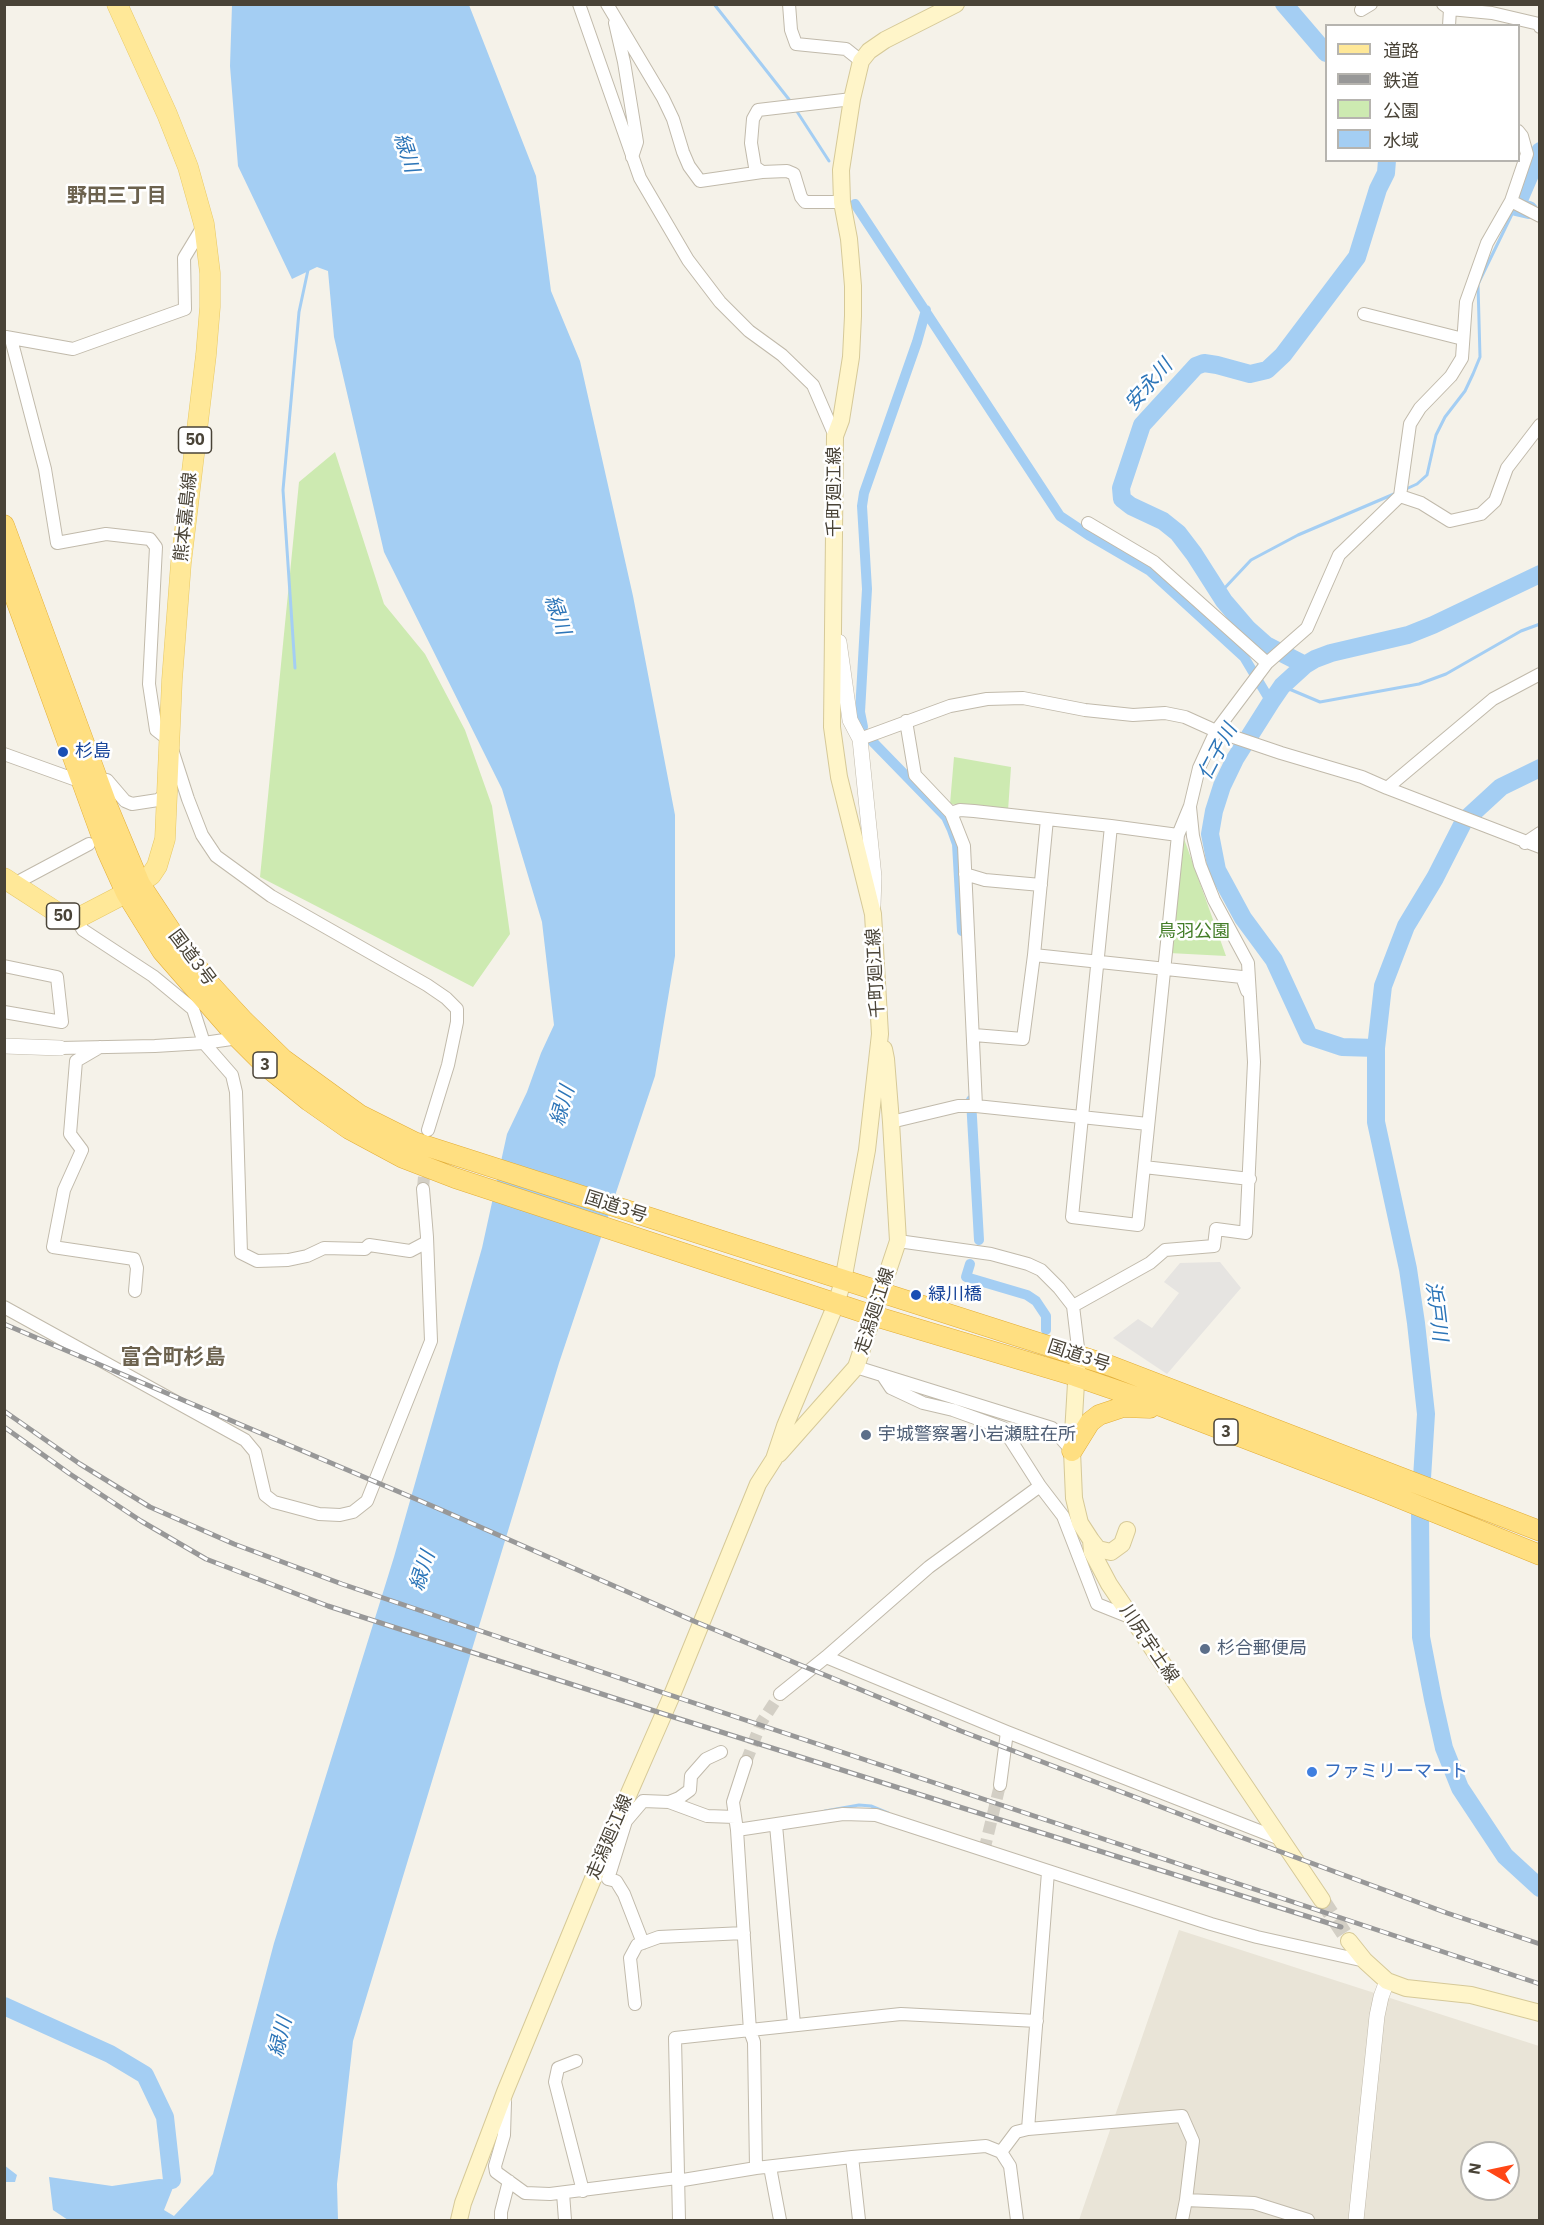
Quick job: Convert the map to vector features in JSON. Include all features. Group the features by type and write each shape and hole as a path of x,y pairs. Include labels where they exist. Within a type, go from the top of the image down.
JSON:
{"highway":[{"name":"国道3号","path":"4,525 90,780"},
{"name":"国道3号","path":"4,567 133,889 162,951 238,1038 309,1101 349,1129 403,1158 455,1178 830,1302 1075,1376 1377,1489 1539,1555"},
{"name":"国道3号","path":"133,889 210,983 244,1021 283,1059 360,1115 414,1142 1112,1366 1539,1531"},
{"path":"1072,1451 1090,1422 1108,1411 1123,1407 1143,1407 1179,1414"}],"main road":[{"name":"熊本嘉島線","path":"76,919 133,889 151,875 165,839 181,563 210,306 210,273 204,224 188,166 117,4"},
{"path":"861,61 869,51 885,40 956,4"},
{"name":"千町廻江線","path":"838,1279 867,1150 880,1034 873,914 837,767 832,727 835,436 841,420 849,368 853,316 853,286 849,239 842,202 841,170 852,99 861,61"},
{"name":"50","path":"9,881 61,915 76,919"},
{"name":"千町廻江線","path":"880,1034 886,1059 898,1241"},
{"name":"走潟廻江線","path":"459,2220 463,2203 505,2092 621,1822 758,1484 774,1459 856,1367 898,1241"},
{"name":"走潟廻江線","path":"774,1459 838,1279"},
{"name":"川尻宇土線","path":"1079,1356 1075,1376 1072,1451 1074,1498 1080,1523 1091,1539 1092,1552 1109,1584 1322,1900"},
{"path":"1091,1539 1098,1549 1111,1552 1122,1544 1126,1530"},
{"path":"1348,1941 1387,1981 1406,1988 1495,2000 1539,2013"}],"street":[{"path":"579,4 640,178 688,260 720,302 749,331 782,355 813,385 835,436"},
{"path":"789,4 791,30 796,44 846,49 861,61"},
{"path":"609,7 624,62 637,142 632,157"},
{"path":"609,7 663,98 673,119 682,152 700,181 762,172 787,171 794,174 801,197 806,202 842,202"},
{"path":"1449,24 1446,7 1539,24 1539,27"},
{"path":"762,172 755,167 751,143 753,119 758,110 852,99"},
{"path":"1111,826 1072,1217 1138,1225 1178,835 1190,806 1199,768 1216,731 1267,663 1307,628 1339,555 1400,496 1410,424 1420,408 1451,376 1462,358 1466,302 1487,243 1511,201 1527,154 1520,134"},
{"path":"1511,201 1539,216"},
{"path":"204,224 184,258 185,309 73,349 8,338 45,470 57,543 106,534 150,539 156,547 149,684 156,730 169,740 202,835 216,856 271,896 427,985 457,1009 457,1022 448,1065 428,1130"},
{"path":"1364,314 1463,339"},
{"path":"1400,496 1421,503 1450,521 1481,514 1495,501 1507,468 1539,425"},
{"path":"1088,523 1154,562 1267,663"},
{"path":"833,615 850,720 860,739 874,877 873,914"},
{"path":"1387,788 1493,699 1539,674"},
{"path":"860,739 959,704 987,699 1023,698 1085,710 1133,716 1164,712 1185,717 1216,731 1281,753 1362,777 1539,847"},
{"path":"906,721 915,775 951,813 964,846 976,1106"},
{"path":"4,754 90,780 106,780 125,801 132,804 158,800 167,793"},
{"path":"1073,1306 1150,1263 1165,1250 1214,1246 1216,1229 1246,1233 1254,1062 1248,963 1214,900 1200,865 1193,836 1190,806"},
{"path":"951,813 960,810 1178,835"},
{"path":"974,1035 1023,1039 1034,955 1047,819"},
{"path":"1525,843 1539,833"},
{"path":"9,881 89,844"},
{"path":"965,874 985,880 1041,885"},
{"path":"76,919 83,930 153,976 193,1009 204,1043 232,1075 236,1092 241,1253 257,1261 288,1260 307,1256 324,1248 365,1249 369,1245 410,1251 427,1242"},
{"path":"1034,955 1242,977 1249,997"},
{"path":"4,966 57,976 62,1022 4,1012"},
{"path":"4,1046 100,1047 204,1043 238,1038"},
{"path":"100,1047 76,1061 70,1134 82,1150 64,1190 53,1247 134,1259 137,1268 135,1291"},
{"path":"891,1122 958,1106 976,1106 1148,1124"},
{"path":"1144,1167 1250,1179"},
{"path":"4,1307 245,1440 255,1452 265,1495 274,1502 319,1514 340,1515 353,1512 367,1501 431,1341 423,1189"},
{"path":"898,1241 992,1254 1041,1270 1073,1306 1079,1356"},
{"path":"856,1367 1052,1428 1072,1451"},
{"path":"883,1376 891,1388 923,1403 953,1410 1003,1428 1040,1486 1063,1516 1097,1604 1132,1618"},
{"path":"780,1694 826,1658 929,1567 1040,1486"},
{"path":"826,1658 1280,1839"},
{"path":"1000,1785 1007,1732"},
{"path":"669,1803 690,1790 691,1776 706,1759 721,1752"},
{"path":"746,1762 733,1802 737,1830 750,2031 754,2042 756,2168"},
{"path":"643,1943 624,1894 616,1881 608,1879 621,1822 643,1801 669,1803 707,1816 735,1817"},
{"path":"737,1830 843,1814 876,1815 1211,1924 1257,1937 1365,1961"},
{"path":"776,1825 794,2024"},
{"path":"1028,2129 1048,1872"},
{"path":"635,2004 630,1958 637,1945 659,1937 744,1933"},
{"path":"1356,2220 1377,2016 1380,1996 1387,1981"},
{"path":"679,2220 675,2038 750,2031 794,2024 918,2014 1037,2021"},
{"path":"576,2061 558,2068 555,2082 582,2191"},
{"path":"505,2092 504,2134 495,2166 496,2172 525,2193 563,2193 852,2157 986,2146 1001,2152 1010,2166 1017,2220"},
{"path":"1001,2152 1016,2132 1028,2129 1182,2116 1193,2142 1182,2220"},
{"path":"852,2157 859,2220"},
{"path":"770,2167 780,2220"},
{"path":"501,2220 509,2181"},
{"path":"563,2193 565,2220"},
{"path":"1186,2200 1254,2203 1308,2220"}],"shaded area":[{"path":"1220,1262 1241,1288 1167,1374 1113,1338 1138,1319 1152,1328 1179,1293 1164,1282 1180,1263"},
{"path":"1179,1930 1539,2046 1539,2220 1079,2220"}],"green space":[{"path":"335,452 384,604 425,654 465,730 492,806 510,934 473,987 260,877 299,482"},
{"path":"954,757 1011,767 1008,811 950,804"},
{"name":"鳥羽公園","path":"1182,833 1226,956 1169,953"}],"water":[{"name":"緑川","path":"232,5 469,5 536,176 551,291 580,361 633,596 675,815 675,956 655,1076 559,1363 353,2041 337,2184 338,2220 68,2220 53,2210 49,2177 112,2186 159,2179 176,2180 164,2210 174,2216 213,2174 274,1943 394,1557 482,1248 507,1134 554,1025 542,922 502,789 384,552 334,337 328,271 317,267 292,279 238,166 230,66"},
{"path":"4,2165 17,2175 15,2182 5,2182"}],"waterway":[{"path":"714,4 791,102"},
{"name":"安永川","path":"1284,4 1325,52"},
{"path":"796,110 829,161"},
{"name":"仁子川","path":"1529,210 1516,207 1540,151"},
{"name":"安永川","path":"1305,665 1266,645 1248,629 1224,601 1178,533 1163,521 1131,506 1122,499 1121,488 1142,425 1196,366 1204,363 1250,374 1267,370 1283,355 1357,257 1378,189 1386,173 1387,162"},
{"path":"855,204 1060,516 1150,571 1244,657 1271,702"},
{"path":"1406,489 1417,484 1427,475 1436,435 1445,417 1465,391 1480,357 1478,284 1515,208"},
{"path":"295,668 283,490 299,312 308,270"},
{"path":"863,727 860,712 867,589 862,506 864,493 926,310"},
{"path":"1220,593 1251,560 1298,535 1394,494"},
{"name":"仁子川","path":"1376,1048 1342,1047 1309,1036 1274,960 1243,918 1217,870 1210,834 1222,786 1235,759 1271,702 1282,686 1305,665 1331,653 1408,635 1540,574"},
{"path":"1282,686 1320,702 1419,684 1446,674 1521,631 1540,624"},
{"path":"873,742 946,817 957,844 962,931"},
{"name":"浜戸川","path":"1540,768 1501,787 1464,821 1435,878 1406,926 1383,986 1376,1048 1376,1122 1408,1269 1426,1414 1420,1510 1421,1637 1433,1699 1444,1748 1460,1788 1505,1856 1540,1888"},
{"path":"971,1100 979,1240"},
{"path":"970,1264 966,1277 1027,1295 1036,1301 1046,1316 1046,1330"},
{"path":"825,1811 859,1805 871,1806 888,1813"},
{"path":"4,2006 110,2054 145,2075 165,2117 172,2180"}],"tunnel":[{"path":"423,1189 427,1139"},
{"path":"746,1762 761,1723 780,1694"},
{"path":"984,1851 1000,1785"},
{"path":"1322,1900 1349,1941"}],"railway":[{"path":"4,1324 437,1508 696,1622 961,1731 1447,1913 1540,1944"},
{"path":"4,1411 80,1464 150,1507 234,1544 342,1584 661,1692 1540,1984"},
{"path":"4,1427 141,1521 206,1559 328,1606 1341,1927"}],"place":[{"name":"杉島","path":"63,752"},
{"name":"緑川橋","path":"916,1295"},
{"name":"宇城警察署小岩瀬駐在所","path":"866,1435"},
{"name":"杉合郵便局","path":"1205,1649"},
{"name":"ファミリーマート","path":"1312,1772"}],"district":[{"name":"野田三丁目","path":"117,196"},
{"name":"富合町杉島","path":"173,1358"}]}
